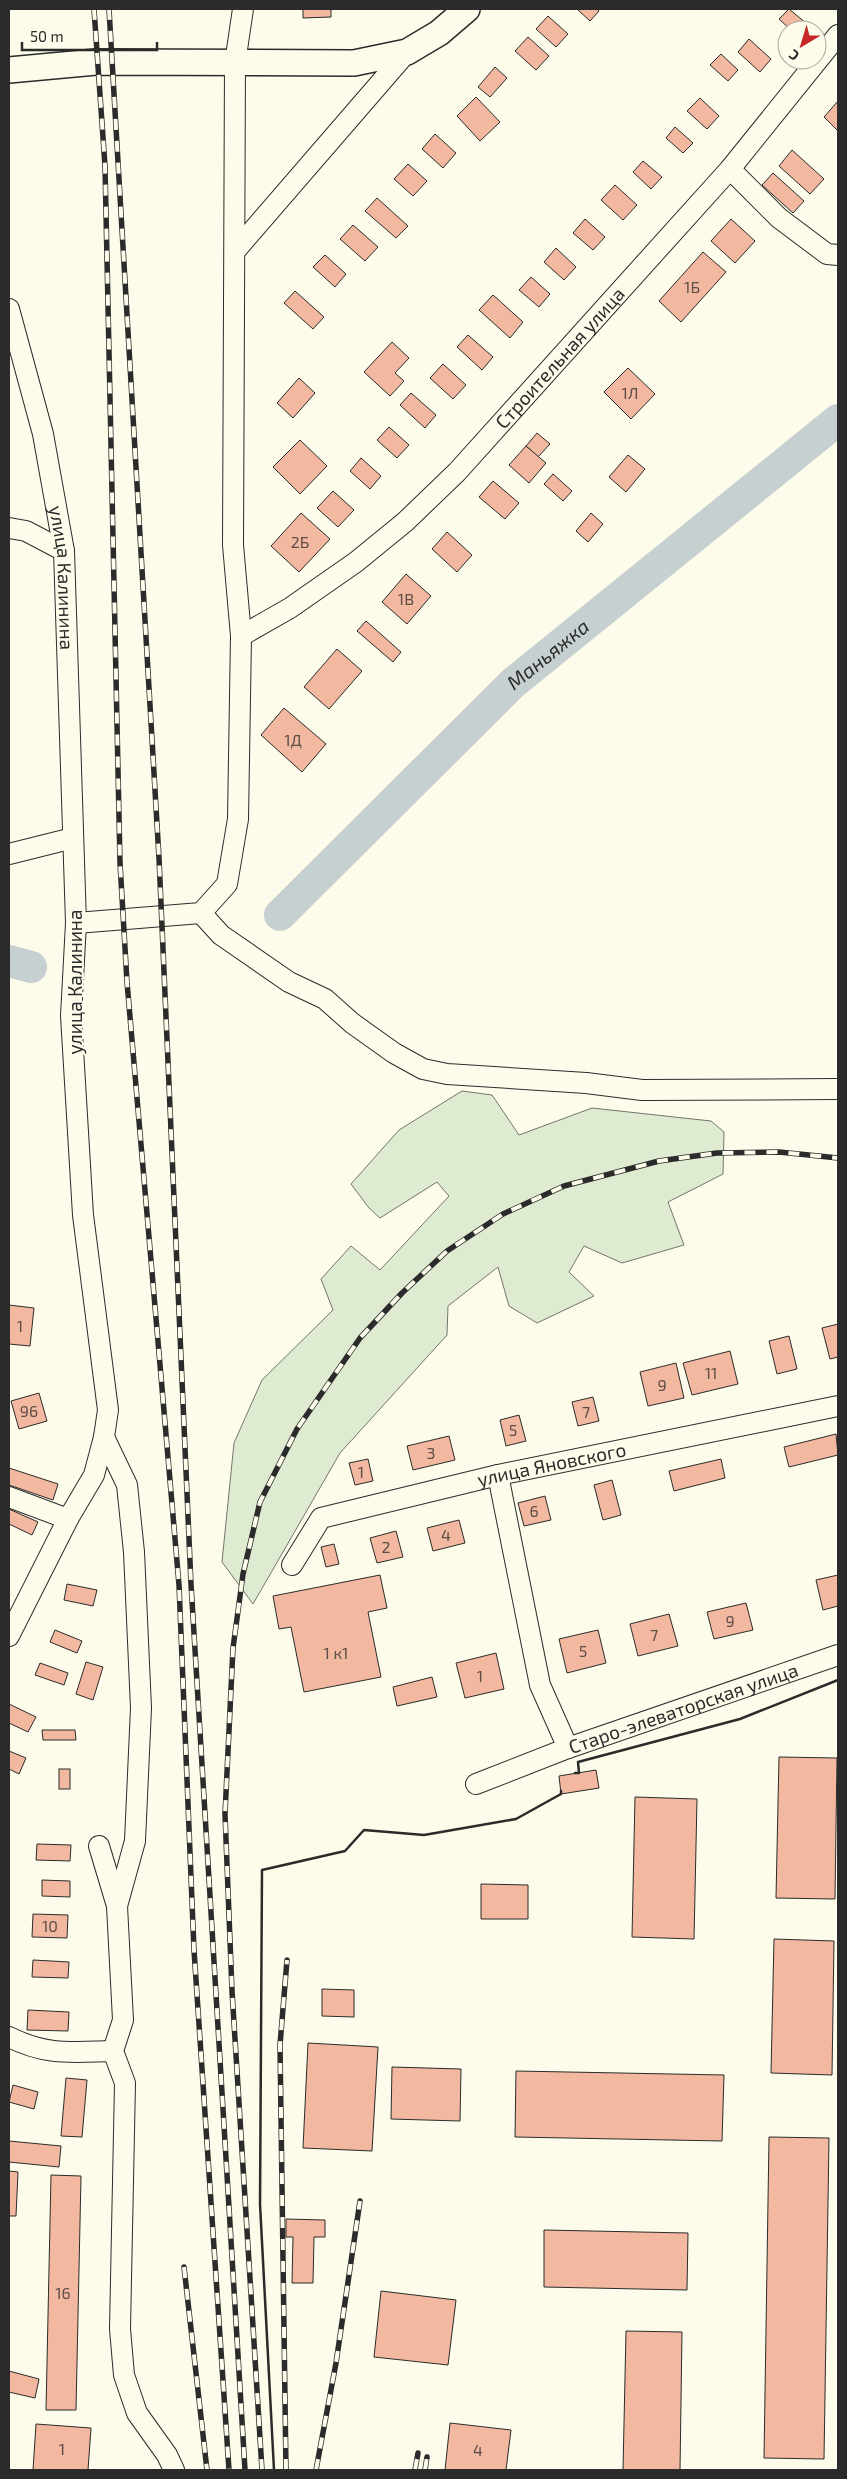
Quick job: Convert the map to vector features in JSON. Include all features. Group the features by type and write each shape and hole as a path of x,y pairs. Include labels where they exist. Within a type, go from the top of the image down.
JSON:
{"main road":[{"path":"9,70 96,62 354,63 407,52 439,33 467,9"}],"street":[{"path":"76,923 201,912 227,884 238,819 241,636 234,544 235,63 243,9"},
{"name":"Строительная улица","path":"241,636 290,608 356,562 405,522 457,472 730,170 838,34"},
{"path":"235,251 407,52"},
{"path":"730,170 779,218 827,254 838,255"},
{"name":"улица Калинина","path":"9,309 16,366 43,434 64,550 76,923 72,1035 83,1215 95,1321 108,1410 104,1437 94,1475 68,1519 9,1636"},
{"path":"9,528 26,531 64,550"},
{"path":"9,854 73,838"},
{"path":"201,912 221,935 289,982 325,999 352,1024 394,1053 422,1069 447,1074 586,1083 642,1090 838,1089"},
{"name":"улица Яновского","path":"292,1565 321,1518 498,1475 838,1406"},
{"path":"104,1437 127,1485 134,1552 141,1708 135,1841 116,1906"},
{"name":"Старо-элеваторская улица","path":"498,1475 540,1685 568,1748 838,1655"},
{"path":"9,1497 68,1519"},
{"path":"476,1784 568,1748"},
{"path":"99,1846 116,1906 123,2020 113,2051 125,2083 120,2329 124,2375 137,2414 167,2455 174,2470"},
{"path":"9,2037 22,2043 58,2053 113,2051"}],"green space":[{"path":"462,1091 492,1095 519,1135 592,1108 711,1121 724,1132 723,1174 668,1202 684,1245 622,1263 584,1246 569,1272 594,1296 537,1323 509,1306 498,1267 448,1306 447,1335 340,1453 253,1604 222,1562 234,1443 262,1380 333,1310 321,1279 351,1246 380,1270 449,1196 437,1182 380,1218 369,1208 351,1184 399,1130"}],"building":[{"path":"303,9 331,9 331,17 303,18"},
{"path":"577,9 597,9 599,11 590,21"},
{"path":"789,9 802,20 780,20"},
{"path":"548,16 568,34 556,47 536,29"},
{"path":"528,37 549,56 536,70 515,51"},
{"path":"749,39 771,59 760,72 738,52"},
{"path":"721,54 738,70 728,81 710,65"},
{"path":"495,67 507,78 490,97 478,87"},
{"path":"476,97 500,122 480,141 457,116"},
{"path":"700,98 719,116 707,129 687,111"},
{"path":"838,101 838,131 824,117"},
{"path":"675,127 693,143 683,153 666,138"},
{"path":"435,134 456,153 443,168 422,149"},
{"path":"792,150 824,179 810,194 779,166"},
{"path":"643,161 662,177 651,189 633,172"},
{"path":"408,164 427,181 413,196 394,179"},
{"path":"773,173 804,201 793,213 762,185"},
{"path":"615,185 637,205 623,220 601,200"},
{"path":"377,198 408,226 396,238 365,211"},
{"path":"585,219 605,237 593,250 573,233"},
{"path":"731,219 755,241 735,263 711,241"},
{"path":"353,225 378,247 365,261 340,239"},
{"path":"556,248 576,267 564,280 544,262"},
{"path":"703,252 726,272 681,322 659,301"},
{"path":"325,255 346,274 335,287 313,267"},
{"path":"531,277 550,294 539,307 519,290"},
{"path":"295,291 324,317 313,329 284,303"},
{"path":"493,295 523,322 510,338 479,310"},
{"path":"468,335 493,357 482,370 457,347"},
{"path":"392,342 409,358 395,373 404,381 390,396 364,372"},
{"path":"443,364 466,385 453,399 430,378"},
{"path":"628,368 655,394 631,419 604,392"},
{"path":"299,378 315,393 293,418 277,403"},
{"path":"411,393 436,415 425,428 400,405"},
{"path":"389,427 409,445 397,458 377,440"},
{"path":"537,433 550,444 538,457 526,446"},
{"path":"300,440 327,466 300,494 273,467"},
{"path":"526,446 546,463 529,483 509,465"},
{"path":"628,455 645,469 626,492 609,477"},
{"path":"361,458 381,476 370,489 350,471"},
{"path":"553,474 572,491 563,501 544,484"},
{"path":"493,481 519,503 505,519 479,497"},
{"path":"333,491 354,510 338,527 317,508"},
{"path":"301,513 330,539 299,572 271,546"},
{"path":"591,513 603,524 588,542 576,531"},
{"path":"447,532 472,555 457,572 432,549"},
{"path":"406,574 431,596 407,624 382,602"},
{"path":"366,621 401,652 393,662 357,631"},
{"path":"337,649 362,671 329,709 304,687"},
{"path":"284,708 326,744 302,772 261,735"},
{"path":"9,1305 34,1308 30,1346 9,1344"},
{"path":"838,1324 838,1357 830,1359 822,1328"},
{"path":"789,1336 797,1369 777,1374 769,1341"},
{"path":"730,1351 738,1384 692,1395 683,1363"},
{"path":"676,1363 684,1398 648,1406 640,1372"},
{"path":"39,1393 47,1421 19,1429 11,1401"},
{"path":"593,1397 599,1421 578,1426 572,1402"},
{"path":"519,1415 526,1441 506,1446 500,1420"},
{"path":"836,1434 838,1455 789,1467 784,1447"},
{"path":"449,1436 455,1460 413,1470 407,1446"},
{"path":"368,1459 373,1481 355,1485 349,1463"},
{"path":"721,1459 725,1478 674,1491 669,1471"},
{"path":"9,1468 58,1484 53,1500 9,1485"},
{"path":"612,1480 621,1515 603,1520 594,1485"},
{"path":"545,1496 551,1520 524,1526 518,1503"},
{"path":"9,1509 38,1522 32,1535 9,1524"},
{"path":"459,1520 465,1543 433,1551 427,1528"},
{"path":"396,1531 403,1557 377,1563 370,1538"},
{"path":"334,1544 339,1564 326,1567 321,1547"},
{"path":"380,1575 387,1608 368,1612 381,1677 304,1692 291,1627 279,1629 273,1596"},
{"path":"838,1575 838,1606 823,1610 816,1580"},
{"path":"67,1584 97,1590 93,1606 64,1600"},
{"path":"746,1603 753,1630 714,1639 707,1612"},
{"path":"669,1614 678,1646 638,1656 630,1624"},
{"path":"55,1630 82,1641 77,1653 50,1642"},
{"path":"598,1630 606,1663 567,1673 559,1639"},
{"path":"496,1653 504,1689 465,1698 456,1663"},
{"path":"86,1662 103,1667 93,1700 76,1694"},
{"path":"40,1663 68,1673 64,1685 35,1675"},
{"path":"432,1677 437,1697 397,1706 393,1687"},
{"path":"9,1704 36,1717 28,1732 9,1723"},
{"path":"42,1730 75,1730 76,1740 43,1740"},
{"path":"9,1751 26,1758 19,1774 9,1769"},
{"path":"779,1757 837,1758 835,1899 776,1898"},
{"path":"59,1769 70,1769 70,1789 59,1789"},
{"path":"596,1770 599,1788 561,1794 559,1776"},
{"path":"635,1797 697,1799 694,1939 632,1937"},
{"path":"37,1844 71,1845 70,1861 36,1860"},
{"path":"42,1880 70,1881 70,1897 42,1896"},
{"path":"481,1884 528,1885 528,1919 481,1919"},
{"path":"33,1914 68,1915 67,1938 32,1937"},
{"path":"774,1939 834,1941 832,2075 771,2073"},
{"path":"33,1960 69,1962 68,1978 32,1977"},
{"path":"322,1989 354,1990 354,2017 322,2016"},
{"path":"28,2010 69,2012 68,2031 27,2030"},
{"path":"308,2043 378,2047 372,2151 303,2148"},
{"path":"392,2067 461,2069 460,2121 391,2119"},
{"path":"516,2071 724,2075 722,2141 515,2137"},
{"path":"66,2078 87,2080 82,2137 61,2136"},
{"path":"13,2085 38,2092 34,2109 9,2102"},
{"path":"769,2137 829,2138 824,2459 764,2458"},
{"path":"9,2141 61,2146 59,2167 9,2162"},
{"path":"9,2171 18,2172 16,2216 9,2216"},
{"path":"51,2175 81,2176 76,2410 46,2410"},
{"path":"286,2219 325,2220 325,2237 314,2237 313,2283 292,2283 293,2237 286,2237"},
{"path":"544,2230 688,2233 687,2290 544,2287"},
{"path":"381,2291 456,2300 448,2365 374,2357"},
{"path":"626,2331 682,2332 680,2470 623,2470"},
{"path":"9,2371 39,2379 35,2398 9,2392"},
{"path":"450,2423 511,2430 506,2470 445,2470"},
{"path":"36,2424 91,2428 88,2470 33,2470"}],"waterway":[{"name":"Маньяжка","path":"280,915 513,683 838,420"},
{"name":"Маньяжка","path":"9,961 31,967"}],"railway":[{"path":"94,9 105,166 120,863 127,982 179,1585 194,1950 229,2470"},
{"path":"109,9 159,858 191,1584 245,2470"},
{"path":"262,2470 232,1991 225,1814 233,1648 243,1574 260,1502 297,1429 360,1338 402,1293 447,1251 503,1214 564,1186 659,1161 717,1153 779,1152 838,1158"},
{"path":"286,2470 280,2045 287,1960"},
{"path":"316,2470 336,2363 360,2201"},
{"path":"184,2267 207,2470"},
{"path":"415,2470 418,2453"},
{"path":"425,2470 427,2457"}],"wall":[{"path":"575,1773 579,1773 578,1762 740,1719 838,1680"},
{"path":"274,2470 260,2204 262,1870 345,1851 364,1830 424,1835 516,1819 561,1794 561,1791"}]}
